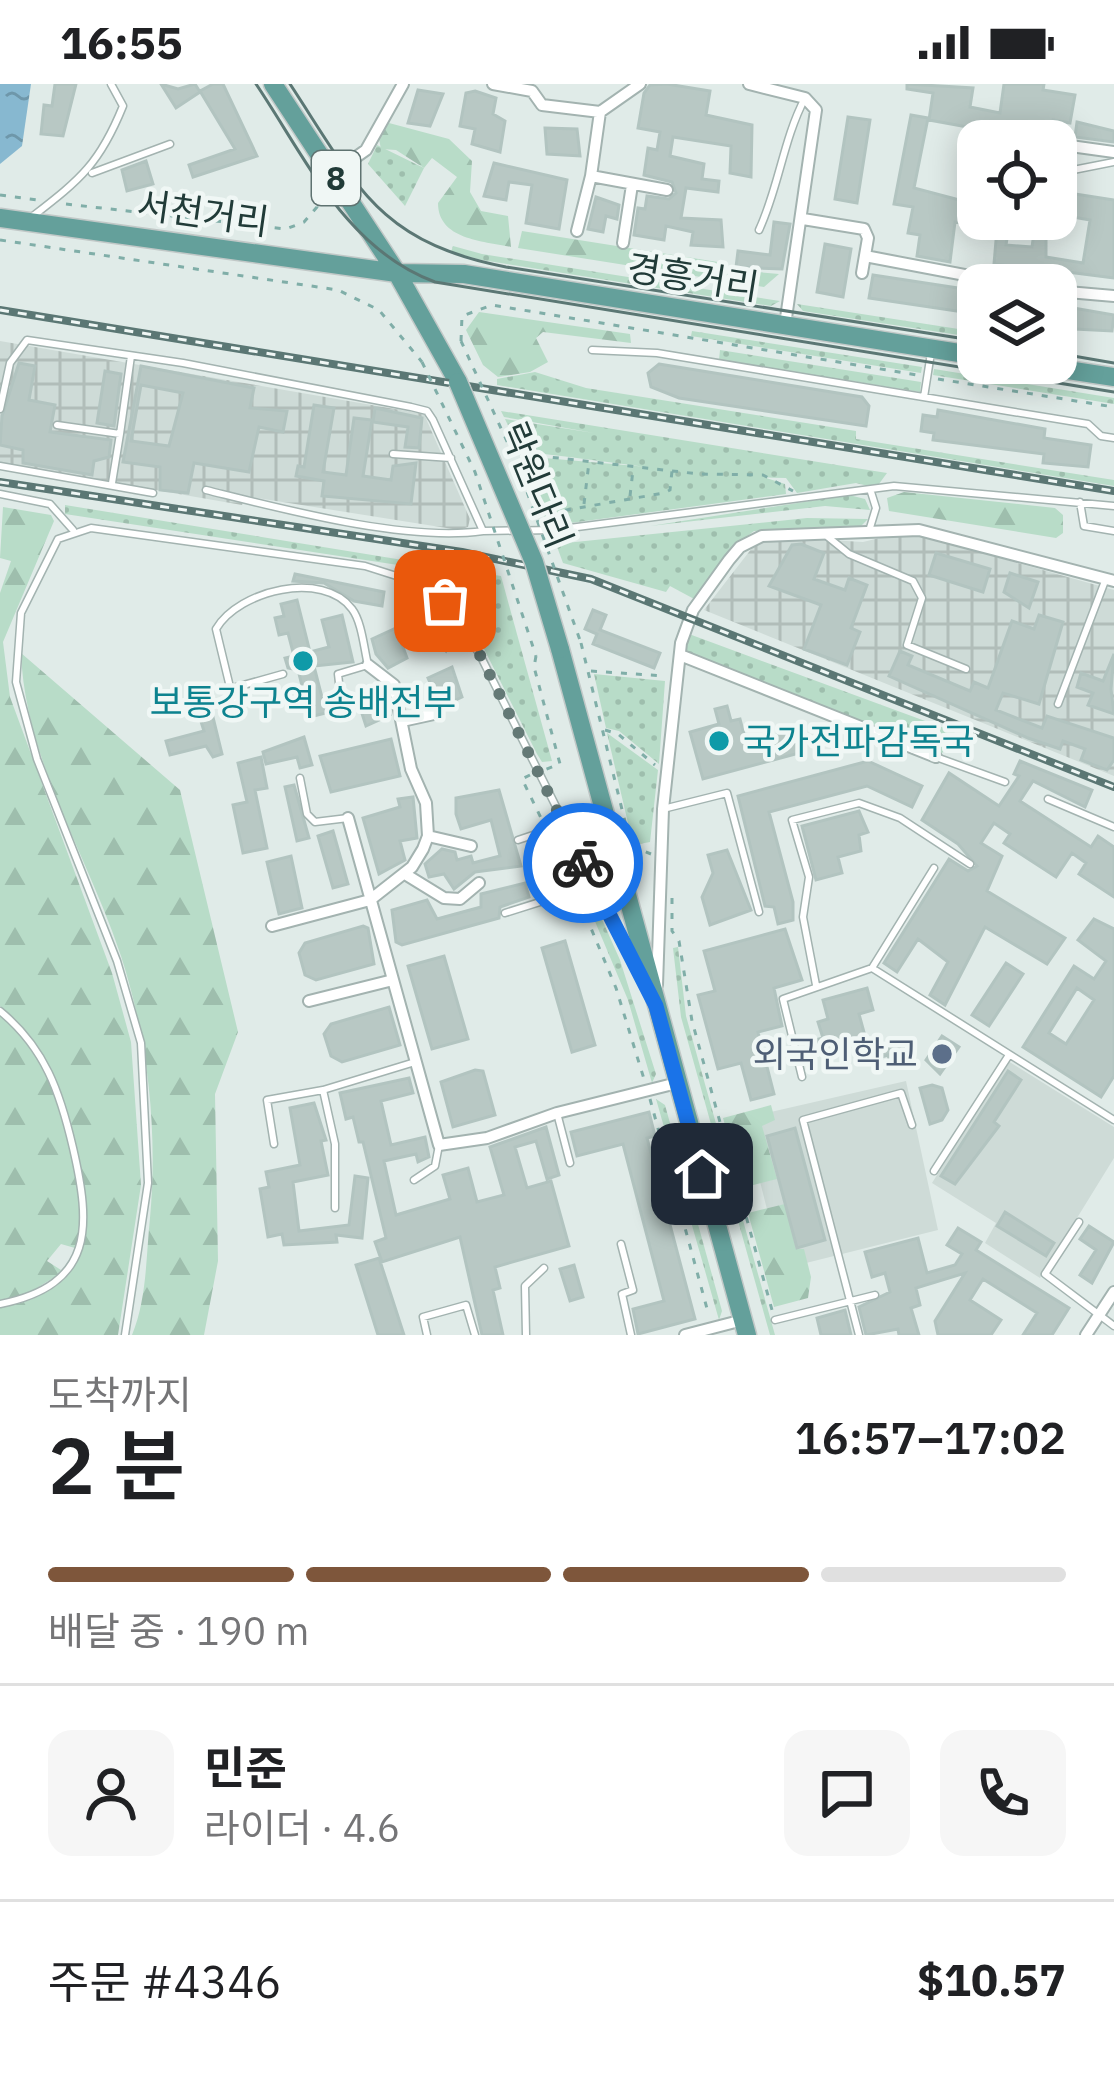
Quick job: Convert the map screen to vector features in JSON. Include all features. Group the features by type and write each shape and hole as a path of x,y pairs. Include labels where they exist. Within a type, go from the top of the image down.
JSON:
{"main road":[{"name":"8","path":"273,84 452,346"},
{"name":"서천거리","path":"0,218 398,273"},
{"name":"경흥거리","path":"398,273 464,274 957,353"},
{"name":"락원다리","path":"452,346 534,562 560,649 745,1328"},
{"path":"1077,371 1114,377"}],"street":[{"path":"332,174 366,150 403,84"},
{"path":"493,84 532,91 542,105 600,112 640,84"},
{"path":"758,85 805,98 816,110 785,325"},
{"path":"578,231 600,112"},
{"path":"1077,147 1114,152"},
{"path":"591,176 667,190"},
{"path":"623,243 632,184"},
{"path":"803,219 864,229 862,274"},
{"path":"865,256 957,273"},
{"path":"1077,292 1114,296"},
{"path":"656,1006 663,808 674,676 689,617 740,547 762,536 919,530 1110,579"},
{"path":"680,656 936,757"},
{"path":"272,926 370,900 405,874 428,836 426,803 411,769 394,685 368,665"},
{"path":"402,721 434,714"},
{"path":"348,818 439,1145 488,1138 557,1113 676,1083"},
{"path":"428,836 471,846"},
{"path":"405,874 444,898 460,899 479,883"},
{"path":"310,1001 393,980"},
{"path":"1086,1335 1114,1292"},
{"path":"685,1335 712,1328 745,1328"}],"lane":[{"path":"89,174 123,106 112,84"},
{"path":"759,230 772,203 790,126 805,98"},
{"path":"25,221 89,174 170,144"},
{"path":"1077,169 1114,162"},
{"path":"0,409 4,366 27,340 427,411 483,531"},
{"path":"924,397 931,349"},
{"path":"592,350 657,353 1088,424 1114,438"},
{"path":"112,483 131,356"},
{"path":"57,425 120,434"},
{"path":"393,454 451,458"},
{"path":"0,466 153,493"},
{"path":"206,490 322,516 445,534 554,530 894,487 967,489 1114,506"},
{"path":"869,530 876,508 871,492"},
{"path":"0,494 50,504 73,530"},
{"path":"1080,502 1084,526 1114,531"},
{"path":"125,1335 148,1183 141,1043 117,961 37,759 16,682 21,613 58,539 73,530 365,566 431,587 479,653 656,1006"},
{"path":"825,535 849,554 913,581 922,598 907,645 966,669"},
{"path":"1058,704 1110,579"},
{"path":"236,712 216,629 245,599 265,590 338,596 355,611 368,665 338,674 342,710"},
{"path":"229,689 284,674"},
{"path":"936,757 1005,782"},
{"path":"300,778 307,814 314,822 348,818"},
{"path":"663,808 727,793 759,912"},
{"path":"1048,799 1114,827"},
{"path":"816,985 803,917 809,877 792,820 859,803 900,818 970,864"},
{"path":"518,840 563,825"},
{"path":"802,1077 783,999 872,968 934,868"},
{"path":"505,913 594,885"},
{"path":"872,968 1114,1120"},
{"path":"0,1011 24,1031 51,1071 87,1219 80,1249 61,1277 32,1298 0,1304"},
{"path":"934,1171 1009,1055"},
{"path":"274,1144 267,1100 323,1090 415,1062"},
{"path":"323,1090 335,1144 335,1208"},
{"path":"859,1335 803,1120 901,1093 912,1126"},
{"path":"557,1113 570,1163"},
{"path":"413,1180 435,1166 439,1145"},
{"path":"1079,1222 1045,1274 1114,1326"},
{"path":"621,1244 633,1290 622,1294 632,1335"},
{"path":"526,1335 525,1286 544,1268"},
{"path":"775,1320 875,1295"},
{"path":"427,1335 423,1318 466,1305 475,1335"}],"path":[{"path":"0,195 286,229 304,222 317,207 313,189"},
{"path":"0,240 338,290 379,310 422,362 475,472 536,656 534,667 560,764 522,779 616,988 712,1328"},
{"path":"631,846 581,643 517,461 452,346 462,316 484,305 1114,407"},
{"path":"523,454 672,471 764,475 785,483 798,497"},
{"path":"543,456 561,512 670,490 672,471"},
{"path":"584,506 589,462"},
{"path":"630,498 633,466"},
{"path":"589,671 674,676"},
{"path":"604,730 618,734 666,770"},
{"path":"672,894 672,931 679,941 692,1021 775,1320"}],"shaded area":[{"path":"0,341 424,414 470,519 468,527 459,530 245,496 242,505 0,463"},
{"path":"896,534 918,535 1114,590 1114,776 704,610 752,548 762,543 795,538 863,542"},
{"path":"1008,1061 1114,1127 1114,1158 1040,1278 985,1243 996,1223 932,1183"},
{"path":"906,1081 938,1230 782,1269 744,1118"}],"green space":[{"path":"389,123 449,139 472,161 470,192 481,211 508,216 511,247 464,237 446,225 438,203 457,177 432,158 424,168 396,150 381,149 379,139"},
{"path":"377,145 424,168 405,206 368,164"},
{"path":"522,231 724,263 725,269 779,274 764,287 518,248"},
{"path":"453,246 780,301 771,306 482,260 451,252"},
{"path":"797,304 957,329 957,335 803,311"},
{"path":"479,312 630,334 631,343 543,332 536,338 548,362 530,372 498,377 483,365 466,330"},
{"path":"692,331 922,367 921,373 691,336"},
{"path":"720,350 921,382 920,392 719,360"},
{"path":"934,369 957,373 957,379 933,375"},
{"path":"535,372 586,388 856,431 856,439 1114,480 1114,486 497,385 497,379"},
{"path":"989,384 1027,384 1114,398 1114,404"},
{"path":"501,411 887,473 876,488 856,483 797,493 786,478 688,472 520,451 505,419 594,433 504,417"},
{"path":"521,456 542,458 560,512 544,458 763,477 785,484 786,494 548,526"},
{"path":"904,492 1055,508 1063,515 1063,533 1056,538 889,511 887,498"},
{"path":"849,495 865,499 870,510 825,506 650,526"},
{"path":"65,505 501,576 552,761 542,762 537,754 474,629 447,587 398,565 65,514"},
{"path":"3,507 51,515 54,521 3,642 10,697 112,973 131,1042 141,1185 118,1335 0,1335 0,1308 54,1287 70,1272 86,1232 83,1182 58,1091 30,1039 0,1006 0,593 11,561 0,558"},
{"path":"807,518 868,519 858,529 754,531 733,547 696,600 670,586 666,592 563,563 556,544"},
{"path":"689,634 955,732 941,755 686,652"},
{"path":"21,653 180,790 238,1032 215,1094 218,1261 204,1335 132,1335 143,1292 152,1185 144,1053 121,956 34,731"},
{"path":"594,674 665,681 659,764 619,731 606,728"},
{"path":"607,733 658,770 650,842 639,844 631,836"},
{"path":"592,897 620,960 656,1074 652,1083 628,1000 586,900"},
{"path":"678,947 686,1016 775,1335 770,1335 681,1017 673,948"},
{"path":"0,1015 33,1048 56,1088 76,1160 81,1210 75,1248 61,1244 47,1261 61,1270 58,1275 27,1294 0,1300"},
{"path":"656,1099 665,1105 722,1311 719,1320"},
{"path":"771,1105 775,1120 762,1126 777,1179 742,1188 723,1118"},
{"path":"785,1204 796,1249 804,1249 811,1277 808,1298 774,1307 748,1213"}],"water":[{"path":"0,84 31,84 22,146 0,164"}],"building":[{"path":"55,84 76,84 63,136 41,134 44,105 52,106"},
{"path":"161,84 178,89 195,84 200,92 176,108"},
{"path":"223,84 257,156 193,177 189,165 235,149 200,91"},
{"path":"907,84 973,88 970,107 1000,113 1004,84 1044,84 1043,90 1075,95 1071,120 957,120 957,125 929,120 933,93 907,89"},
{"path":"650,85 710,91 706,115 752,125 751,177 730,173 731,146 673,137 670,156 704,164 702,179 719,181 718,192 686,188 681,218 721,220 723,247 691,245 693,232 666,226 664,240 634,235 638,208 645,209 647,196 669,199 676,193 672,182 644,175 648,148 657,150 660,132 638,128 644,93"},
{"path":"418,90 443,94 430,126 408,123"},
{"path":"466,93 496,98 493,114 505,121 500,152 472,144 475,129 460,126"},
{"path":"911,115 928,118 914,188 957,199 950,262 917,256 920,235 908,233 913,207 894,204"},
{"path":"848,117 870,120 857,203 835,199"},
{"path":"1077,122 1114,131 1114,142 1077,137"},
{"path":"545,128 577,129 580,156 547,154"},
{"path":"146,161 153,184 127,191 122,170"},
{"path":"494,163 567,180 559,229 526,223 532,185 509,182 506,200 484,196"},
{"path":"1077,194 1114,200 1114,278 1077,273 1077,264 994,264 996,240 1032,247 1033,240 1046,240 1046,257 1083,263 1090,220 1077,218"},
{"path":"596,197 619,205 617,219 606,216 603,232 588,229"},
{"path":"774,222 790,224 782,269 736,267 738,251 770,255"},
{"path":"825,244 851,249 843,297 817,292"},
{"path":"873,275 957,288 957,311 869,298"},
{"path":"1077,309 1114,315 1112,331 1077,329"},
{"path":"19,363 35,366 29,400 55,405 50,432 111,440 109,457 94,461 92,475 23,463 23,450 0,445 2,416"},
{"path":"659,364 862,397 869,406 866,426 679,398 651,387 648,373"},
{"path":"141,366 254,388 250,408 287,411 283,432 259,427 249,472 194,463 188,493 160,490 160,467 123,462","holes":["141,385 183,393 169,446 131,441"]},
{"path":"105,371 121,374 114,426 97,423"},
{"path":"314,405 334,408 323,472 346,475 354,418 372,420 363,476 391,480 393,466 416,463 411,504 322,496 324,481 296,476 298,466 304,467"},
{"path":"375,408 422,418 419,448 405,447 408,427 373,422"},
{"path":"938,410 1045,429 1044,438 1091,445 1088,467 1043,463 1044,454 933,440 934,433 921,431 923,415 937,417"},
{"path":"792,545 824,553 814,579 845,590 849,578 867,585 851,628 860,632 847,665 804,649 821,605 769,586"},
{"path":"936,553 990,569 983,592 929,575"},
{"path":"1010,573 1038,582 1029,608 1004,592"},
{"path":"295,574 384,592 382,606 354,601 324,583 293,581"},
{"name":"보통강구역 송배전부","path":"297,600 310,652 329,647 322,620 342,615 353,662 314,666 326,713 310,717 298,670 288,668 285,658 294,656 288,633 279,635 275,618 284,616 281,604"},
{"path":"428,607 455,636 446,651 416,618"},
{"path":"593,610 606,615 600,630 660,653 654,668 593,644 597,634 585,629"},
{"path":"1039,615 1063,622 1039,704 1003,693 996,710 1042,728 1047,716 1114,738 1114,760 1107,770 1081,760 1085,749 1063,741 1060,749 1028,738 889,676 900,651 912,656 908,665 970,691 974,682 988,688 1012,621 1034,629"},
{"path":"396,628 407,658 388,668 376,654 372,639"},
{"path":"1114,654 1114,714 1088,705 1093,693 1077,687 1081,673 1103,681"},
{"path":"452,667 462,697 441,707 428,678"},
{"path":"378,685 390,715 366,726 356,695"},
{"name":"국가전파감독국","path":"727,706 731,721 740,719 747,746 796,727 803,752 703,779 690,732 719,724 715,709"},
{"path":"211,709 222,754 213,757 206,746 170,755 166,741 204,731 198,712"},
{"path":"304,737 312,765 300,768 297,757 266,764 263,752"},
{"path":"391,739 400,776 331,792 320,756"},
{"path":"261,757 267,788 255,790 267,848 243,853 233,805 247,802 238,763"},
{"path":"868,761 922,786 912,807 867,786 769,812 793,902 793,920 778,924 774,907 765,906 738,796"},
{"path":"1020,761 1092,790 1085,807 1033,781 1020,801 1091,847 1098,836 1114,847 1114,897 1079,874 1086,863 1072,853 1056,877 1004,843 1010,834 994,823 981,843 1002,856 987,891 1065,938 1047,964 985,927 945,1005 930,995 948,962 918,939 897,972 884,963 949,859 968,871 977,866 958,844 922,820 949,773 999,806 1019,776 1014,774"},
{"path":"294,785 309,838 297,841 285,787"},
{"path":"499,790 521,866 475,872 454,889 444,874 429,877 425,864 442,849 455,852 457,860 471,856 473,863 500,856 491,820 461,829 456,814 456,798"},
{"path":"413,797 417,838 400,841 405,860 379,874 363,818 400,807 398,799"},
{"path":"859,811 868,832 859,835 861,851 838,857 842,873 816,880 802,826"},
{"path":"333,831 348,884 333,888 318,836"},
{"path":"727,850 751,910 710,925 702,897 713,873 708,855"},
{"path":"291,856 302,908 279,914 267,862"},
{"path":"525,883 529,897 500,907 499,918 402,945 396,942 392,910 427,900 437,919 481,907 481,894"},
{"path":"1094,919 1114,929 1114,1076 1101,1097 1023,1047 1074,966 1094,979 1106,961 1078,940","holes":["1077,988 1094,1000 1066,1044 1049,1033"]},
{"path":"368,928 374,964 316,980 305,975 299,953 305,943"},
{"path":"785,929 802,980 774,988 782,1026 758,1032 774,1094 751,1100 741,1063 718,1069 698,995 715,991 704,951"},
{"path":"565,941 595,1045 572,1052 542,948"},
{"path":"444,956 468,1039 432,1049 408,966"},
{"path":"1006,963 1023,974 989,1026 972,1015"},
{"path":"867,988 873,1010 859,1014 868,1047 903,1040 908,1057 890,1062 888,1055 862,1063 855,1038 813,1050 811,1041 823,1038 818,1022 828,1019 823,1000"},
{"path":"389,1007 400,1045 342,1062 331,1056 324,1034 331,1024"},
{"name":"외국인학교","path":"942,1036 959,1047 940,1074 926,1060"},
{"path":"483,1071 495,1115 453,1127 441,1082"},
{"path":"1008,1071 1021,1080 994,1122 999,1126 955,1184 941,1176"},
{"path":"409,1078 413,1093 381,1101 391,1145 425,1137 429,1157 418,1162 416,1154 384,1161 396,1215 450,1199 443,1175 468,1168 477,1202 504,1195 490,1147 546,1127 559,1175 547,1179 536,1141 515,1147 527,1188 551,1181 569,1246 495,1267 500,1288 493,1290 503,1335 482,1335 460,1237 382,1262 375,1242 386,1238 363,1142 359,1142 353,1117 346,1119 340,1093"},
{"path":"920,1088 942,1088 948,1110 942,1120 930,1124"},
{"path":"314,1103 326,1140 321,1141 328,1175 293,1182 299,1231 349,1225 355,1176 368,1178 362,1238 336,1235 337,1242 284,1245 282,1234 268,1237 260,1189 269,1187 266,1172 300,1165 290,1108"},
{"path":"649,1112 655,1136 647,1138 695,1319 638,1334 633,1309 664,1301 623,1144 577,1156 571,1132"},
{"path":"795,1128 825,1240 797,1248 767,1136"},
{"path":"1005,1212 1054,1243 1046,1256 997,1226"},
{"path":"1089,1226 1114,1242 1092,1283 1080,1275 1096,1250 1080,1239"},
{"path":"958,1228 981,1242 976,1250 1069,1308 1052,1335 1023,1335 1037,1313 983,1279 970,1300 1001,1320 991,1335 938,1335 935,1321 965,1273 916,1288 920,1305 911,1308 919,1335 899,1335 898,1329 866,1335 859,1307 890,1292 885,1273 872,1277 865,1252 918,1238 927,1273 955,1265 962,1254 947,1245"},
{"path":"379,1258 404,1335 378,1335 356,1265"},
{"path":"574,1265 583,1297 570,1301 560,1269"},
{"path":"845,1310 851,1335 821,1335 817,1318"}],"tram line":[{"path":"256,84 353,225 404,267 435,282 1114,392"},
{"path":"290,84 375,204 399,225 463,256 506,267 957,338"},
{"path":"1077,357 1114,363"}],"railway":[{"path":"0,310 1114,491"},
{"path":"0,482 462,552 591,579 1114,787"}],"way so far":[{"path":"445,601 479,653 583,863"}],"place":[{"name":"보통강구역 송배전부","path":"303,661"},
{"name":"국가전파감독국","path":"719,741"},
{"name":"외국인학교","path":"942,1054"}],"route":[{"path":"583,863 656,1006 702,1174"}]}
